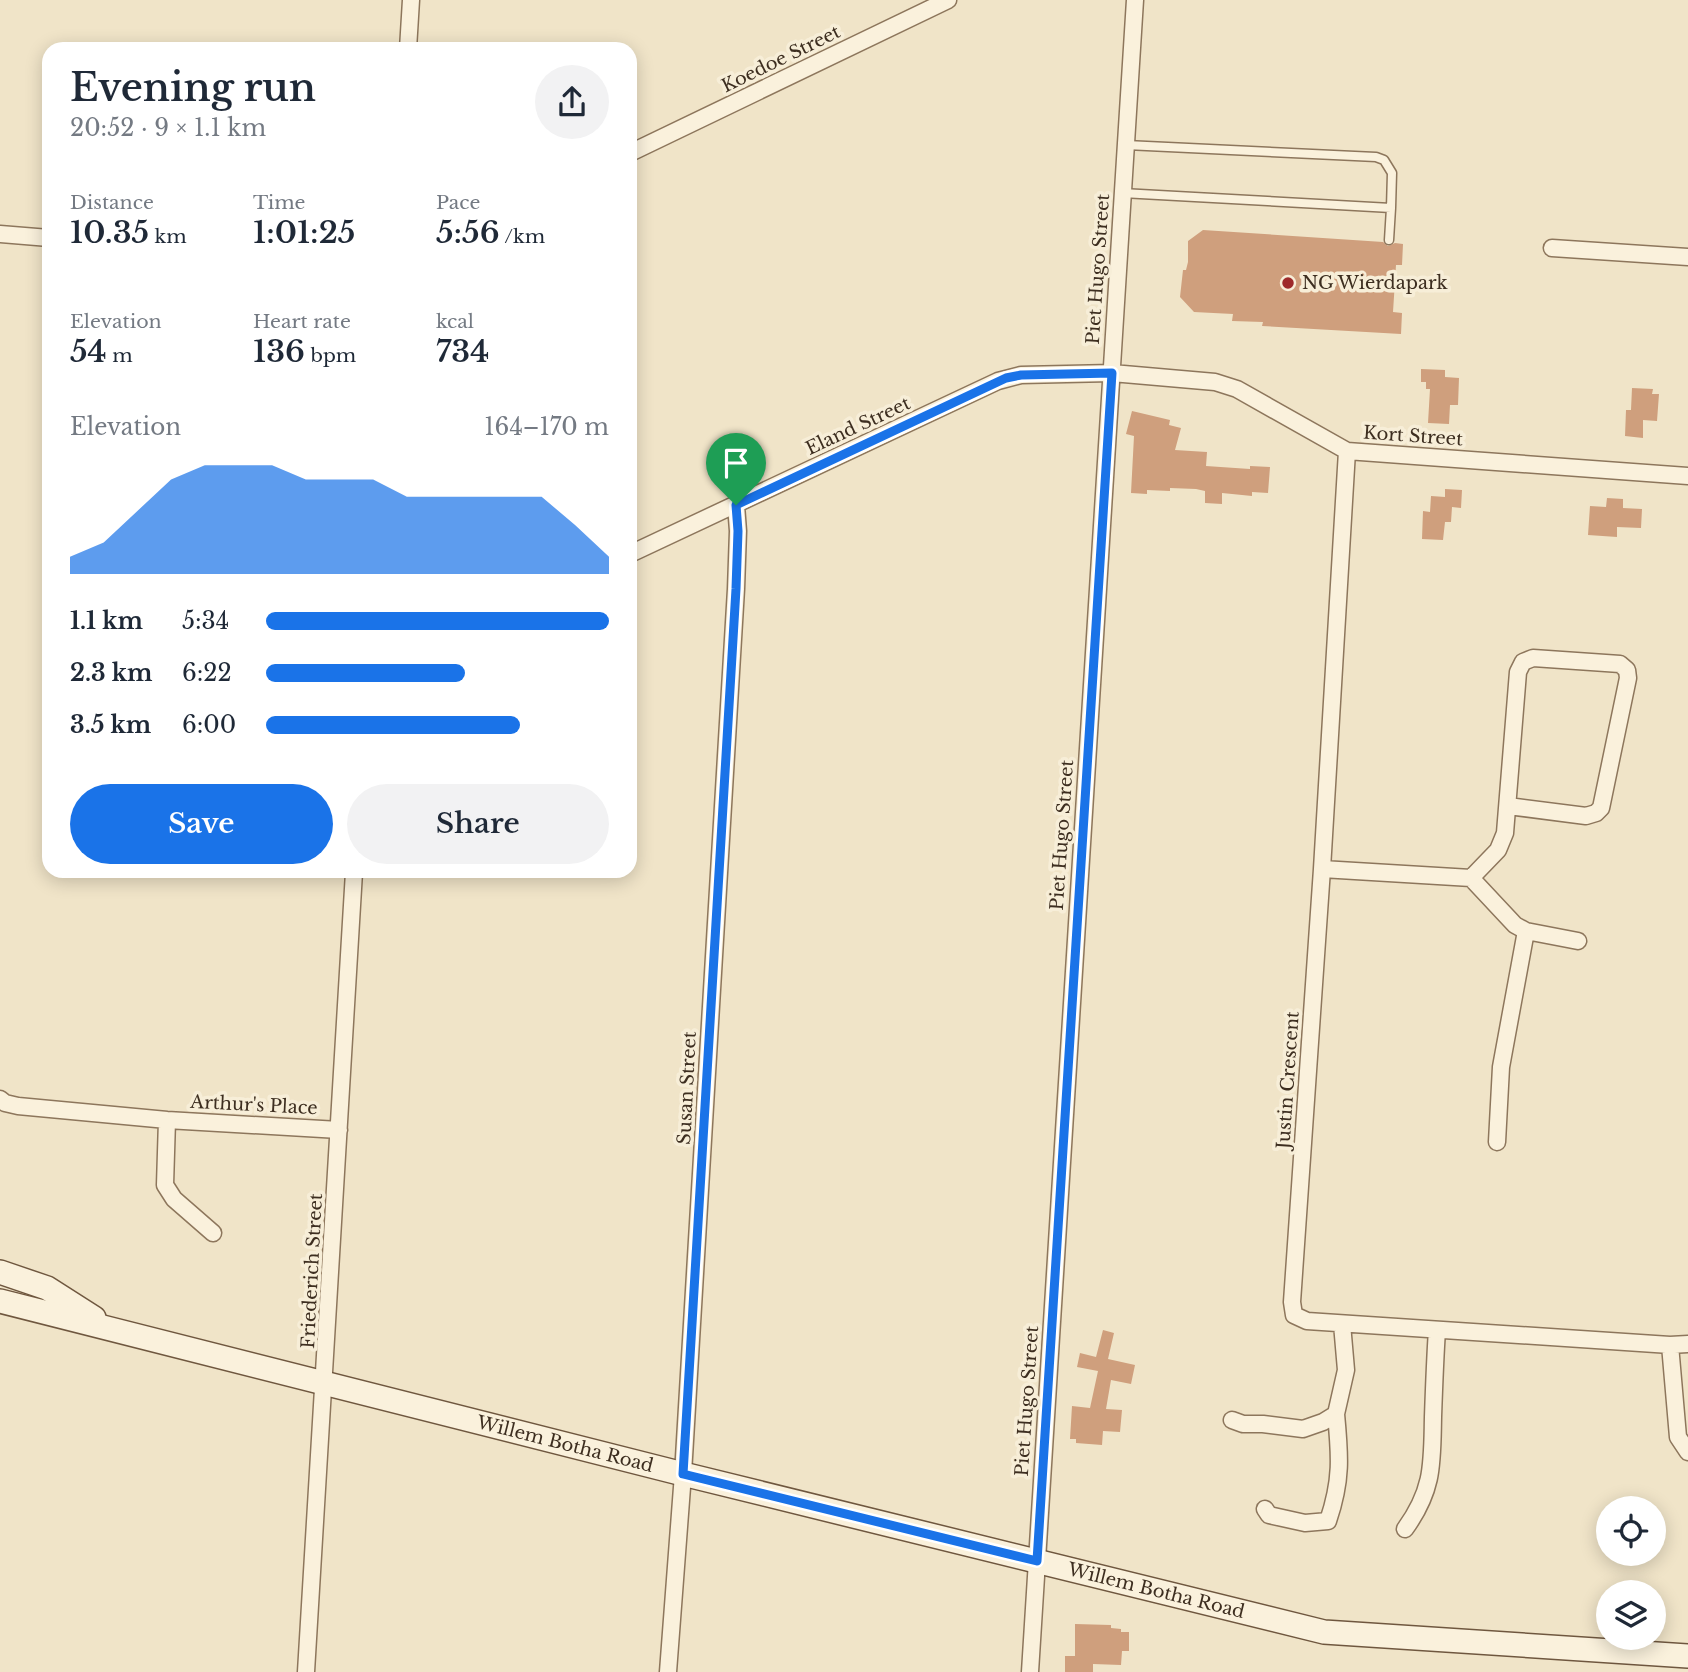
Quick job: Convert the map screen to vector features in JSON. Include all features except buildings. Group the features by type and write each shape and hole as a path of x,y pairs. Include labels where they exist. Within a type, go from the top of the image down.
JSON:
{"street":[{"path":"408,42 411,0"},
{"name":"Koedoe Street","path":"637,150 948,0"},
{"name":"Piet Hugo Street","path":"1030,1672 1135,0"},
{"path":"0,234 42,237"},
{"path":"1552,248 1688,257"},
{"name":"Kort Street","path":"1112,373 1227,385 1347,451 1688,476"},
{"name":"Eland Street","path":"637,551 1006,378 1021,375 1112,373"},
{"name":"Justin Crescent","path":"1347,451 1292,1308 1294,1315 1307,1321 1342,1324 1688,1344"},
{"name":"Susan Street","path":"668,1672 683,1474 736,589 736,505"},
{"path":"1471,878 1498,850 1506,833 1517,672 1524,662 1533,659 1620,664 1627,670 1628,678 1601,808 1586,816 1508,806"},
{"path":"1322,869 1471,878 1508,919 1525,931 1578,941"},
{"name":"Friederich Street","path":"306,1672 354,878"},
{"path":"1497,1142 1500,1077 1525,931"},
{"name":"Arthur's Place","path":"0,1099 18,1106 167,1120 339,1130"},
{"name":"Arthur's Place","path":"167,1120 165,1185 174,1199 212,1233"},
{"name":"Willem Botha Road","path":"0,1272 47,1288 105,1326"},
{"name":"Willem Botha Road","path":"0,1301 683,1474 1331,1633 1688,1656"},
{"path":"1265,1508 1269,1515 1305,1523 1328,1521 1339,1486 1336,1414 1346,1370 1342,1324"},
{"path":"1405,1529 1428,1488 1431,1476 1435,1437 1433,1417 1437,1330"},
{"path":"1670,1345 1678,1437 1688,1452"},
{"path":"1232,1420 1243,1424 1303,1429 1336,1414"}],"lane":[{"path":"1125,145 1376,157 1384,160 1391,173 1389,240"},
{"path":"1122,193 1391,208"}],"place":[{"name":"NG Wierdapark","path":"1288,283"}],"route":[{"path":"1112,373 1037,1561 683,1474 738,560 736,505 1006,378 1021,375 1112,373"}]}
